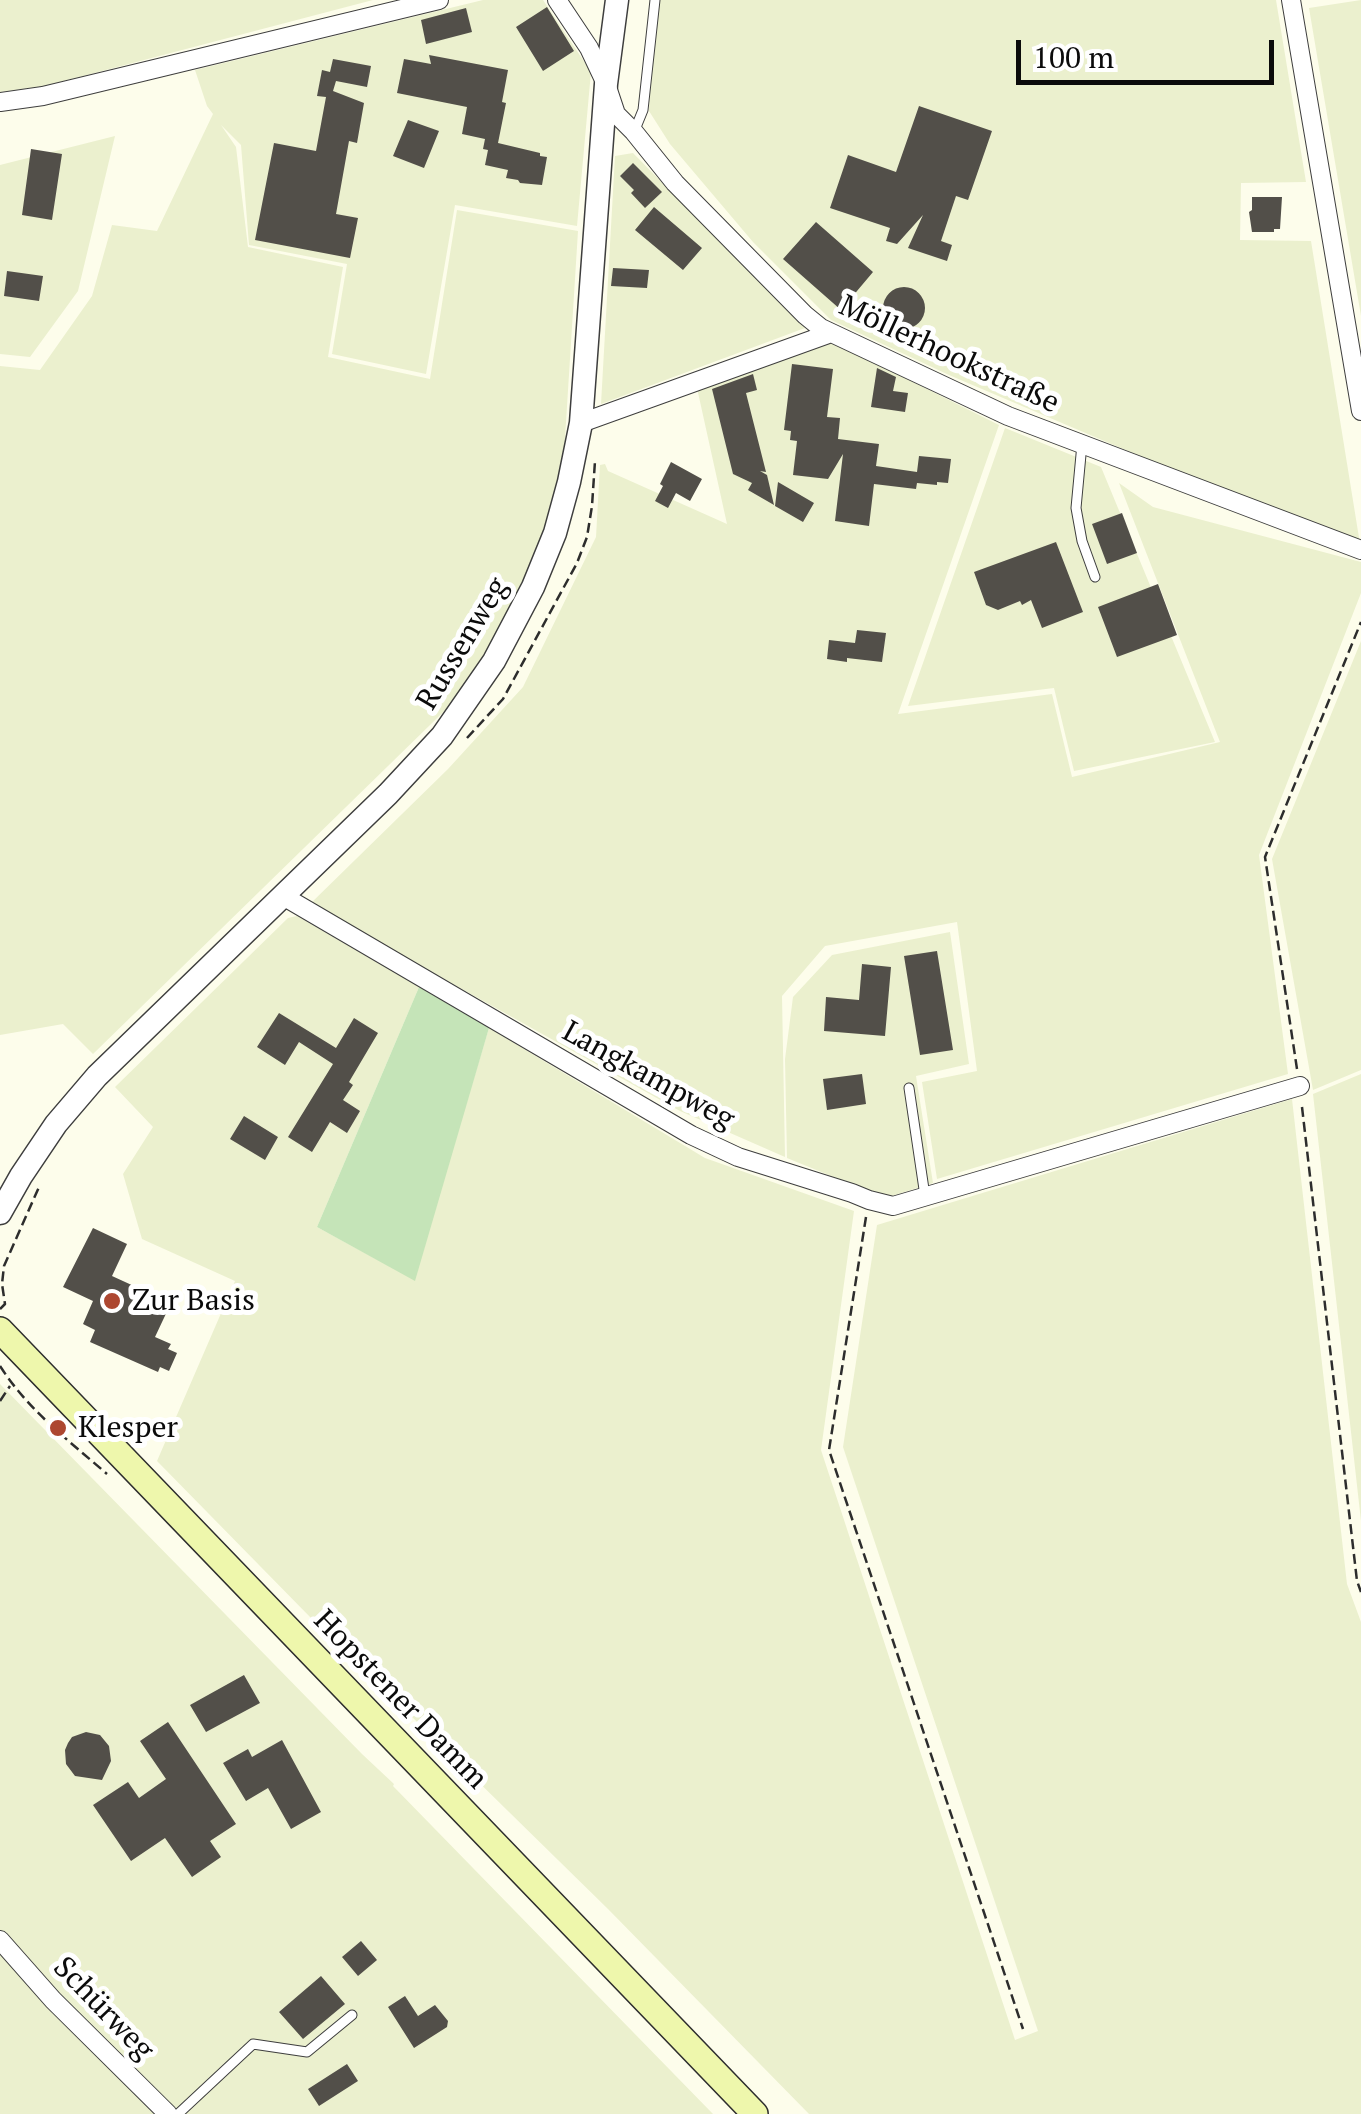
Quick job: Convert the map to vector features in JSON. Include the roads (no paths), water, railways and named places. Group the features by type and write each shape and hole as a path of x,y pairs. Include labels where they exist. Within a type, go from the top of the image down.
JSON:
{"main road":[{"name":"Hopstener Damm","path":"0,1330 755,2114"}],"street":[{"path":"0,102 43,96 438,0"},
{"name":"Möllerhookstraße","path":"557,0 589,48 616,114 675,183 804,315 831,334 1008,416 1361,550"},
{"name":"Russenweg","path":"0,1212 56,1124 97,1076 388,794 442,736 494,661 534,587 555,533 581,423 606,84 617,0"},
{"path":"1292,0 1361,411"},
{"path":"581,423 831,334"},
{"name":"Langkampweg","path":"283,896 691,1135 738,1156 893,1206 1300,1086"},
{"name":"Schürweg","path":"0,1940 53,2000 168,2114"}],"lane":[{"path":"634,132 644,110 655,0"},
{"path":"1082,444 1076,508 1095,577"},
{"path":"910,1088 925,1196"},
{"path":"178,2114 253,2044 307,2052 352,2016"}],"place":[{"name":"Zur Basis","path":"112,1301"},
{"name":"Klesper","path":"58,1428"}]}
